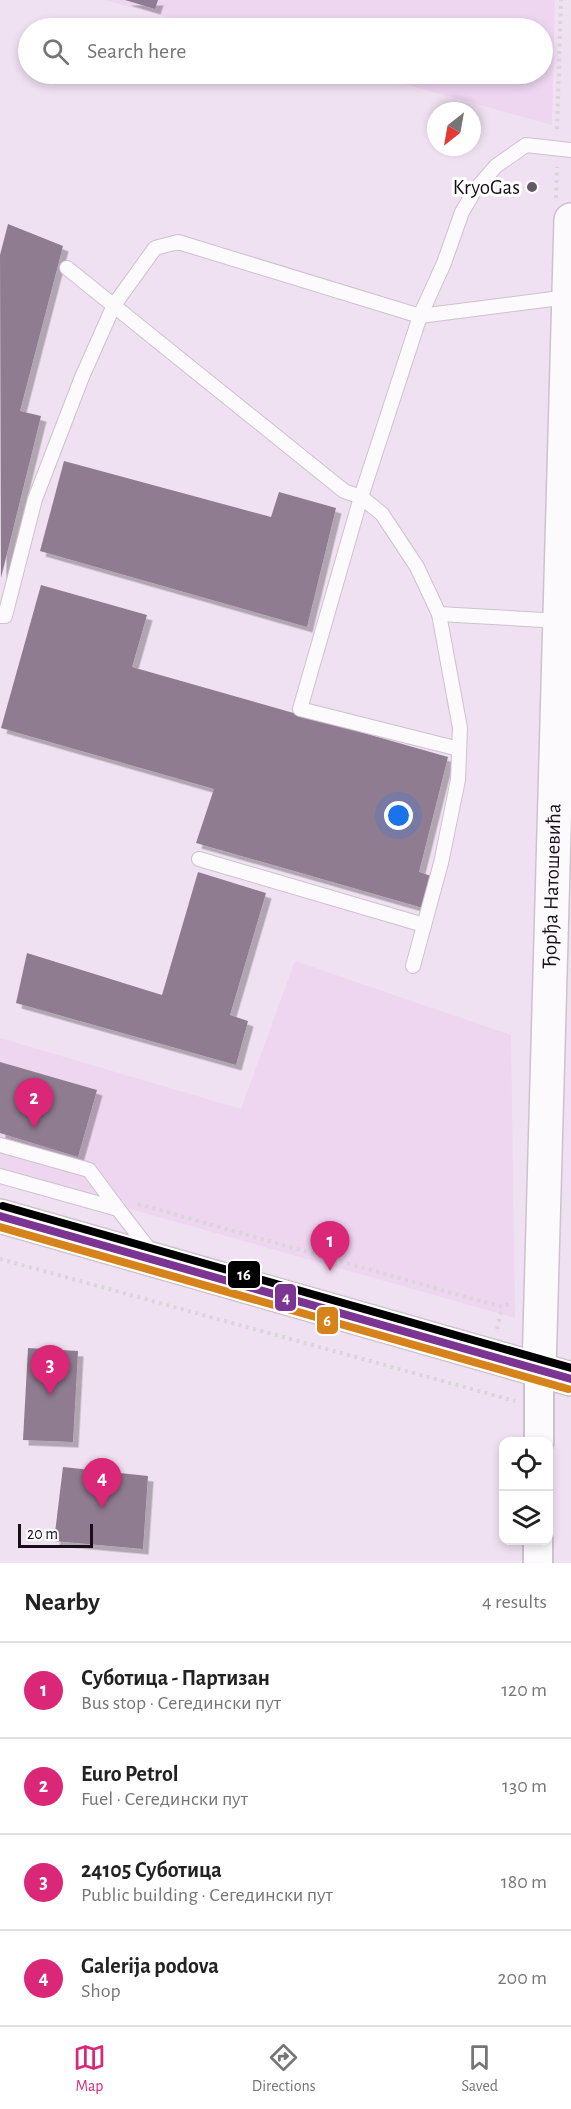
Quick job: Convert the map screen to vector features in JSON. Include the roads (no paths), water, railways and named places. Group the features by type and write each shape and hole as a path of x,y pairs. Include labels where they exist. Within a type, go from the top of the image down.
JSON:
{"street":[{"name":"Ђорђа Натошевића","path":"539,1370 563,744 571,220"},
{"path":"1,1221 159,1262 571,1379"},
{"path":"539,1370 539,1437"},
{"path":"538,1545 538,1563"}],"lane":[{"path":"459,749 300,709 361,497 420,316 444,263 462,212 475,190 496,166 526,146 571,150"},
{"path":"0,616 5,616 35,499 82,377 114,305 155,248 178,242 420,316 570,290"},
{"path":"67,268 344,490 361,497 382,514 417,567 439,614 460,728 458,780 444,852 413,966"},
{"path":"439,614 564,603"},
{"path":"199,859 424,926"},
{"path":"0,1145 89,1170 159,1262"},
{"path":"0,1176 118,1209"}],"place":[{"name":"KryoGas","path":"532,187"},
{"name":"Euro Petrol","path":"34,1128"},
{"name":"Суботица - Партизан","path":"330,1271"},
{"name":"24105 Суботица","path":"50,1395"},
{"name":"Galerija podova","path":"102,1508"}]}
